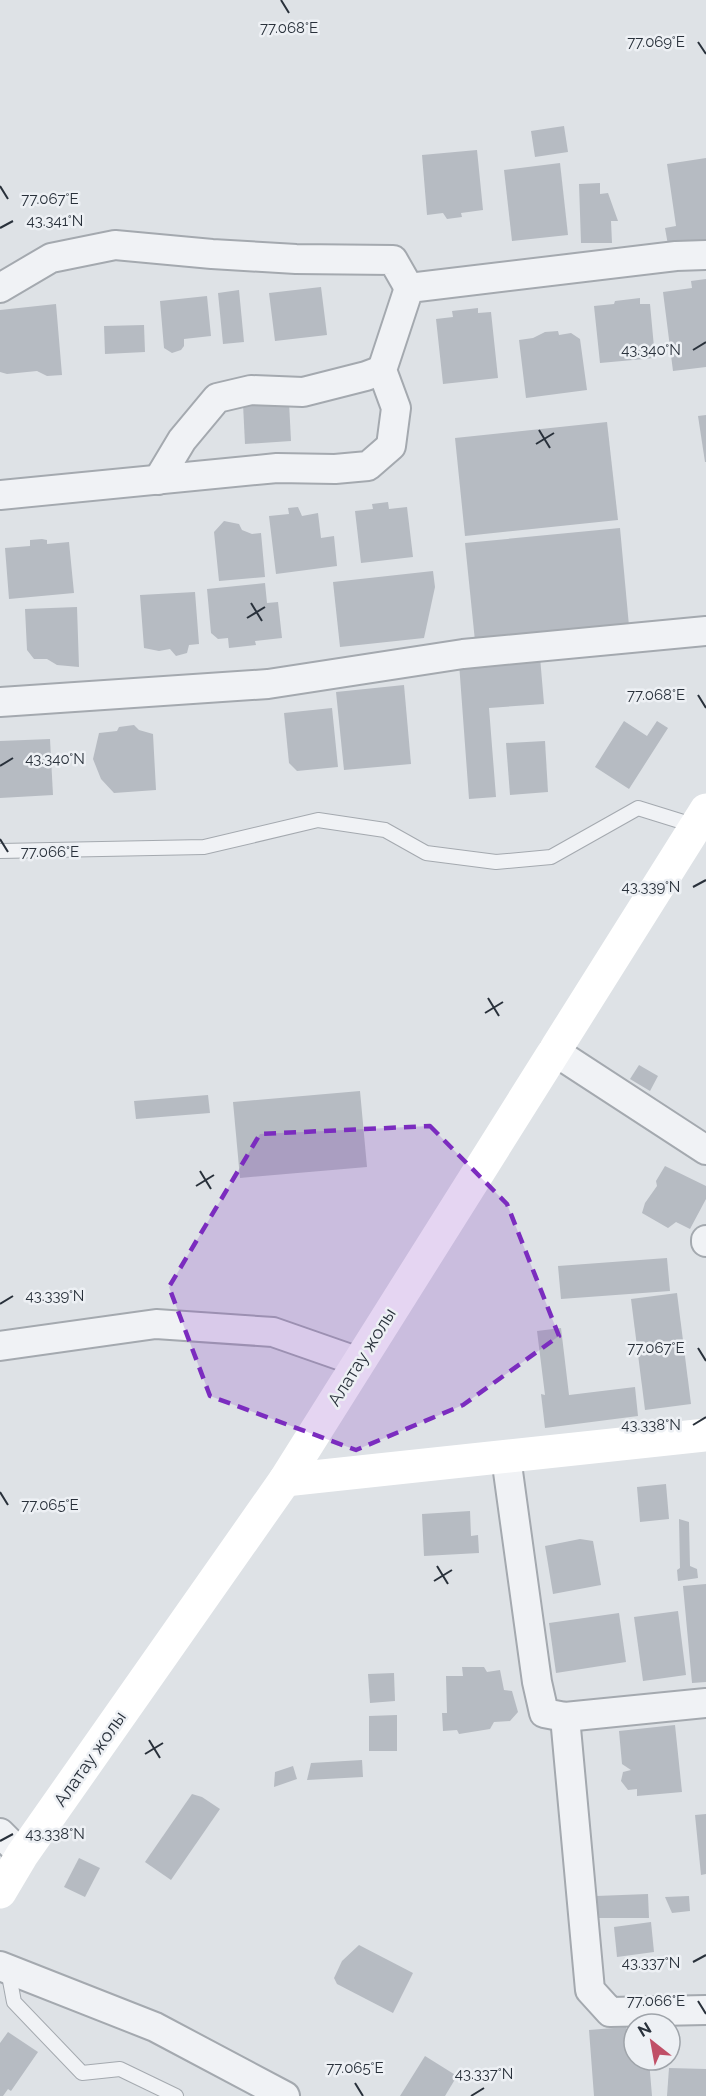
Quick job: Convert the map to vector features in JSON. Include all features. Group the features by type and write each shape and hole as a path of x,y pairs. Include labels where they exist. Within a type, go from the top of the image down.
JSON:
{"main road":[{"name":"Алатау жолы","path":"0,1892 11,1844 285,1480 701,818"},
{"path":"285,1480 706,1435"}],"street":[{"path":"0,288 51,258 115,245 296,259 393,260 409,288 382,370 396,408 391,446 368,466 335,469 277,468 0,495"},
{"path":"409,288 653,259 706,255"},
{"path":"158,480 182,440 217,398 251,390 303,392 382,370"},
{"path":"0,702 268,684 463,654 706,631"},
{"path":"554,1051 706,1150"},
{"path":"0,1346 156,1324 273,1332 359,1362"},
{"path":"506,1457 537,1682 544,1713 566,1717 706,1703"},
{"path":"566,1717 590,1990 610,2012 706,2010"},
{"path":"4,1968 155,2027 285,2096"}],"lane":[{"path":"0,851 204,847 318,820 385,830 426,853 496,862 551,857 638,808 701,818"},
{"path":"4,1968 14,2002 82,2073 120,2069 176,2096"}],"highlighted area":[{"path":"430,1126 507,1204 559,1336 463,1405 356,1450 210,1396 169,1287 260,1134"}],"building":[{"path":"564,126 568,152 535,157 531,131"},
{"path":"477,150 483,210 461,213 462,217 447,219 443,213 427,215 422,155"},
{"path":"706,158 706,239 668,245 665,228 676,226 667,164"},
{"path":"560,163 568,235 512,241 504,170"},
{"path":"600,183 600,194 608,193 618,221 611,221 612,243 581,243 579,184"},
{"path":"706,279 706,367 673,371 663,292 692,288 691,281"},
{"path":"321,287 327,335 275,341 269,293"},
{"path":"239,290 244,342 223,344 218,293"},
{"path":"207,296 211,336 184,339 184,346 181,350 172,353 164,348 160,301"},
{"path":"640,298 640,304 650,304 655,358 600,363 594,306"},
{"path":"56,304 62,375 47,376 37,371 7,374 0,372 0,310"},
{"path":"478,308 478,313 491,312 498,378 443,384 436,319 453,317 452,311"},
{"path":"144,325 145,352 105,354 104,326"},
{"path":"558,331 559,335 571,333 580,339 587,390 526,398 519,340 533,338 545,332"},
{"path":"289,402 291,441 245,444 243,404"},
{"path":"706,415 706,462 705,462 698,416"},
{"path":"607,422 618,520 465,536 455,438"},
{"path":"388,502 389,509 407,507 413,557 361,563 355,511 373,509 372,504"},
{"path":"298,507 302,516 318,513 321,538 334,536 337,566 276,574 269,516 289,514 288,508"},
{"path":"224,521 239,524 242,530 252,534 261,533 265,577 219,581 214,532"},
{"path":"620,528 629,626 475,641 465,543"},
{"path":"30,540 47,540 47,544 69,542 74,593 9,599 5,548 30,546"},
{"path":"433,571 435,587 424,638 340,647 333,582"},
{"path":"265,583 267,603 278,602 282,638 255,641 256,645 229,648 228,638 218,639 211,633 207,589"},
{"path":"195,592 199,644 189,645 187,653 176,656 170,649 159,651 144,648 140,595"},
{"path":"77,607 79,667 57,665 47,659 34,659 27,650 25,609"},
{"path":"540,657 544,704 489,708 496,797 469,799 459,663"},
{"path":"404,685 411,764 344,770 336,692"},
{"path":"332,708 338,767 297,771 289,763 284,713"},
{"path":"624,721 647,736 657,721 668,728 629,789 595,767"},
{"path":"134,725 139,730 153,734 156,790 114,793 101,779 93,759 99,733 117,731 119,727"},
{"path":"50,739 53,795 0,798 0,741"},
{"path":"545,741 548,792 510,795 506,743"},
{"path":"639,1065 658,1076 650,1091 630,1079"},
{"path":"360,1091 367,1167 240,1178 233,1102"},
{"path":"208,1095 210,1113 136,1119 134,1101"},
{"path":"665,1166 706,1186 706,1199 690,1229 676,1222 668,1228 642,1213"},
{"path":"667,1258 670,1291 561,1299 558,1266"},
{"path":"677,1293 691,1404 645,1410 631,1299"},
{"path":"561,1328 569,1395 635,1387 638,1416 545,1428 541,1394 545,1395 537,1331"},
{"path":"666,1484 669,1519 640,1522 637,1487"},
{"path":"470,1511 471,1536 478,1535 479,1553 424,1556 422,1514"},
{"path":"679,1519 689,1522 690,1566 697,1569 698,1578 678,1581 677,1570 680,1568"},
{"path":"580,1539 593,1541 601,1585 553,1594 545,1546"},
{"path":"706,1584 706,1682 692,1683 683,1586"},
{"path":"678,1611 686,1675 643,1681 634,1617"},
{"path":"619,1613 626,1662 556,1673 549,1623"},
{"path":"462,1667 484,1667 487,1672 500,1670 504,1690 512,1691 518,1712 510,1721 494,1722 490,1729 459,1734 457,1730 443,1731 442,1713 447,1713 446,1676 463,1676"},
{"path":"394,1673 395,1701 370,1703 368,1674"},
{"path":"397,1715 397,1751 369,1751 369,1716"},
{"path":"675,1725 682,1792 637,1796 637,1789 628,1790 621,1781 623,1772 631,1770 622,1764 619,1731"},
{"path":"362,1760 363,1777 307,1780 311,1763"},
{"path":"293,1766 297,1779 274,1787 275,1772"},
{"path":"192,1794 202,1797 220,1809 171,1880 145,1862"},
{"path":"706,1814 706,1874 701,1875 695,1815"},
{"path":"79,1858 100,1868 85,1897 64,1887"},
{"path":"648,1894 649,1918 597,1918 596,1896"},
{"path":"689,1896 690,1911 672,1913 665,1897"},
{"path":"651,1922 654,1952 617,1957 614,1927"},
{"path":"359,1945 413,1973 393,2013 337,1984 334,1978 342,1961"},
{"path":"622,2027 622,2072 650,2072 652,2096 594,2096 589,2030"},
{"path":"8,2032 38,2052 11,2091 8,2089 3,2096 0,2096 0,2043"},
{"path":"425,2056 457,2076 445,2096 400,2096"},
{"path":"682,2068 706,2069 706,2096 667,2096 669,2072 682,2072"}]}
